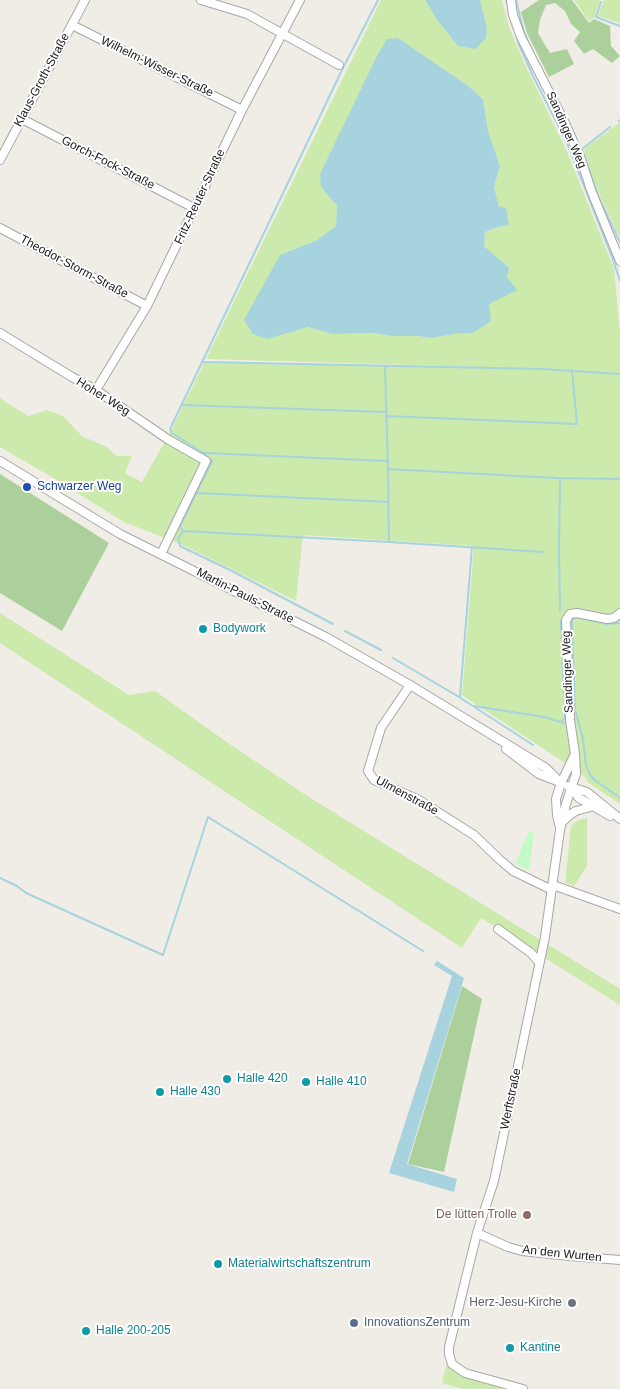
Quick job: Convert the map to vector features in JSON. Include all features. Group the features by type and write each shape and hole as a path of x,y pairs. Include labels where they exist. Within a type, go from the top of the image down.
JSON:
{"street":[{"path":"74,0 84,2"},
{"path":"204,0 247,14 339,65"},
{"name":"Fritz-Reuter-Straße","path":"96,390 147,306 242,110 300,0"},
{"name":"Sandinger Weg","path":"511,0 521,37 564,121 581,159 591,190 620,261"},
{"name":"Klaus-Groth-Straße","path":"0,160 84,2"},
{"name":"Wilhelm-Wisser-Straße","path":"72,25 242,110"},
{"name":"Gorch-Fock-Straße","path":"22,119 194,208"},
{"name":"Theodor-Storm-Straße","path":"0,228 147,306"},
{"name":"Hoher Weg","path":"0,333 96,390 169,440 206,461 161,554"},
{"name":"Martin-Pauls-Straße","path":"0,461 120,534 326,637 410,685 546,768 561,783 572,788 584,790 620,820"},
{"name":"Sandinger Weg","path":"572,788 576,774 570,720 566,620 570,614 576,613 608,619 614,618 620,613"},
{"name":"Ulmenstraße","path":"410,685 381,728 368,771 374,780 417,799 474,835 513,871 552,887 620,909"},
{"path":"561,783 575,754"},
{"name":"Werftstraße","path":"561,783 556,799 557,815 561,826"},
{"name":"Martin-Pauls-Straße","path":"572,788 579,798 620,820"},
{"name":"Werftstraße","path":"523,1389 464,1373 452,1364 449,1347 477,1233 494,1181 540,962 561,826 572,788"},
{"path":"561,826 570,814 594,806"},
{"path":"498,929 531,953 540,962"},
{"name":"An den Wurten","path":"477,1233 522,1251 620,1260"}],"green space":[{"path":"381,0 425,0 437,20 458,46 487,28 480,0 502,0 509,27 525,65 566,149 614,269 620,333 620,804 589,783 583,775 462,695 474,546 303,535 296,601 183,545 124,522 0,447 0,398 28,416 47,410 63,416 82,436 107,447 117,456 132,456 125,473 142,482 172,429 204,363 548,369 206,359","holes":["398,38 467,85 483,99 488,131 500,166 494,187 499,207 508,225 485,232 484,246 508,268 507,277 473,333 432,338 374,333 332,334 308,327 280,255 317,240 336,226 337,206 321,187"]},
{"path":"539,0 572,0 589,23 594,19 610,26 611,46 620,56 612,63 593,49 584,54 574,41 580,32 571,24 565,11 555,3 546,5 540,20 538,33 550,53 567,49 574,64 549,77 527,33 521,12"},
{"path":"574,0 600,0 594,18 589,21"},
{"path":"604,0 620,0 620,23 598,16"},
{"path":"620,122 620,238 601,198 584,149"},
{"path":"0,474 109,543 62,631 0,593"},
{"path":"0,613 129,695 155,691 312,799 620,989 620,1005 481,918 462,948 0,643"},
{"path":"587,818 587,866 574,886 565,883 571,826 576,821"},
{"path":"529,831 534,833 529,870 515,864"},
{"path":"462,986 482,999 444,1172 408,1164"},
{"path":"447,1362 453,1370 505,1389 463,1389 442,1383"}],"water":[{"path":"425,0 480,0 487,28 486,38 476,49 458,46 437,20"},
{"path":"398,38 467,85 483,99 488,131 500,166 494,187 499,207 506,208 509,225 485,232 484,246 509,268 507,277 517,290 489,304 491,321 473,333 432,338 374,333 332,334 308,327 267,339 253,334 244,320 280,255 317,240 336,226 337,206 321,187 320,174 376,58 387,39"},
{"path":"437,961 464,978 407,1164 457,1179 454,1192 389,1173 452,976 434,965"}],"waterway":[{"path":"183,531 180,526 212,461 172,433 170,429 343,68 378,0"},
{"path":"506,0 509,10"},
{"path":"516,0 524,32 534,55"},
{"path":"601,2 596,17 620,26"},
{"path":"515,31 533,76 567,143 620,281"},
{"path":"570,126 576,137"},
{"path":"610,127 582,149 599,198 620,242"},
{"path":"203,362 543,369 620,374"},
{"path":"385,366 389,541"},
{"path":"386,416 577,424 572,370"},
{"path":"182,405 385,412"},
{"path":"205,453 387,461"},
{"path":"388,469 555,478 620,479"},
{"path":"560,478 560,610"},
{"path":"197,493 389,502"},
{"path":"333,624 180,546 178,539 183,531 543,552"},
{"path":"460,697 472,547"},
{"path":"620,623 607,624 576,617 572,620 575,709 583,739 586,765 590,775 596,781 620,798"},
{"path":"561,621 565,717 561,722"},
{"path":"345,631 381,650"},
{"path":"393,658 459,697 533,745"},
{"path":"474,706 544,717 564,723"},
{"path":"0,878 17,886 26,893 163,955 208,817 423,951"}],"place":[{"name":"Schwarzer Weg","path":"27,487"},
{"name":"Bodywork","path":"203,629"},
{"name":"Halle 420","path":"227,1079"},
{"name":"Halle 410","path":"306,1082"},
{"name":"Halle 430","path":"160,1092"},
{"name":"De lütten Trolle","path":"527,1215"},
{"name":"Materialwirtschaftszentrum","path":"218,1264"},
{"name":"Herz-Jesu-Kirche","path":"572,1303"},
{"name":"InnovationsZentrum","path":"354,1323"},
{"name":"Halle 200-205","path":"86,1331"},
{"name":"Kantine","path":"510,1348"}]}
